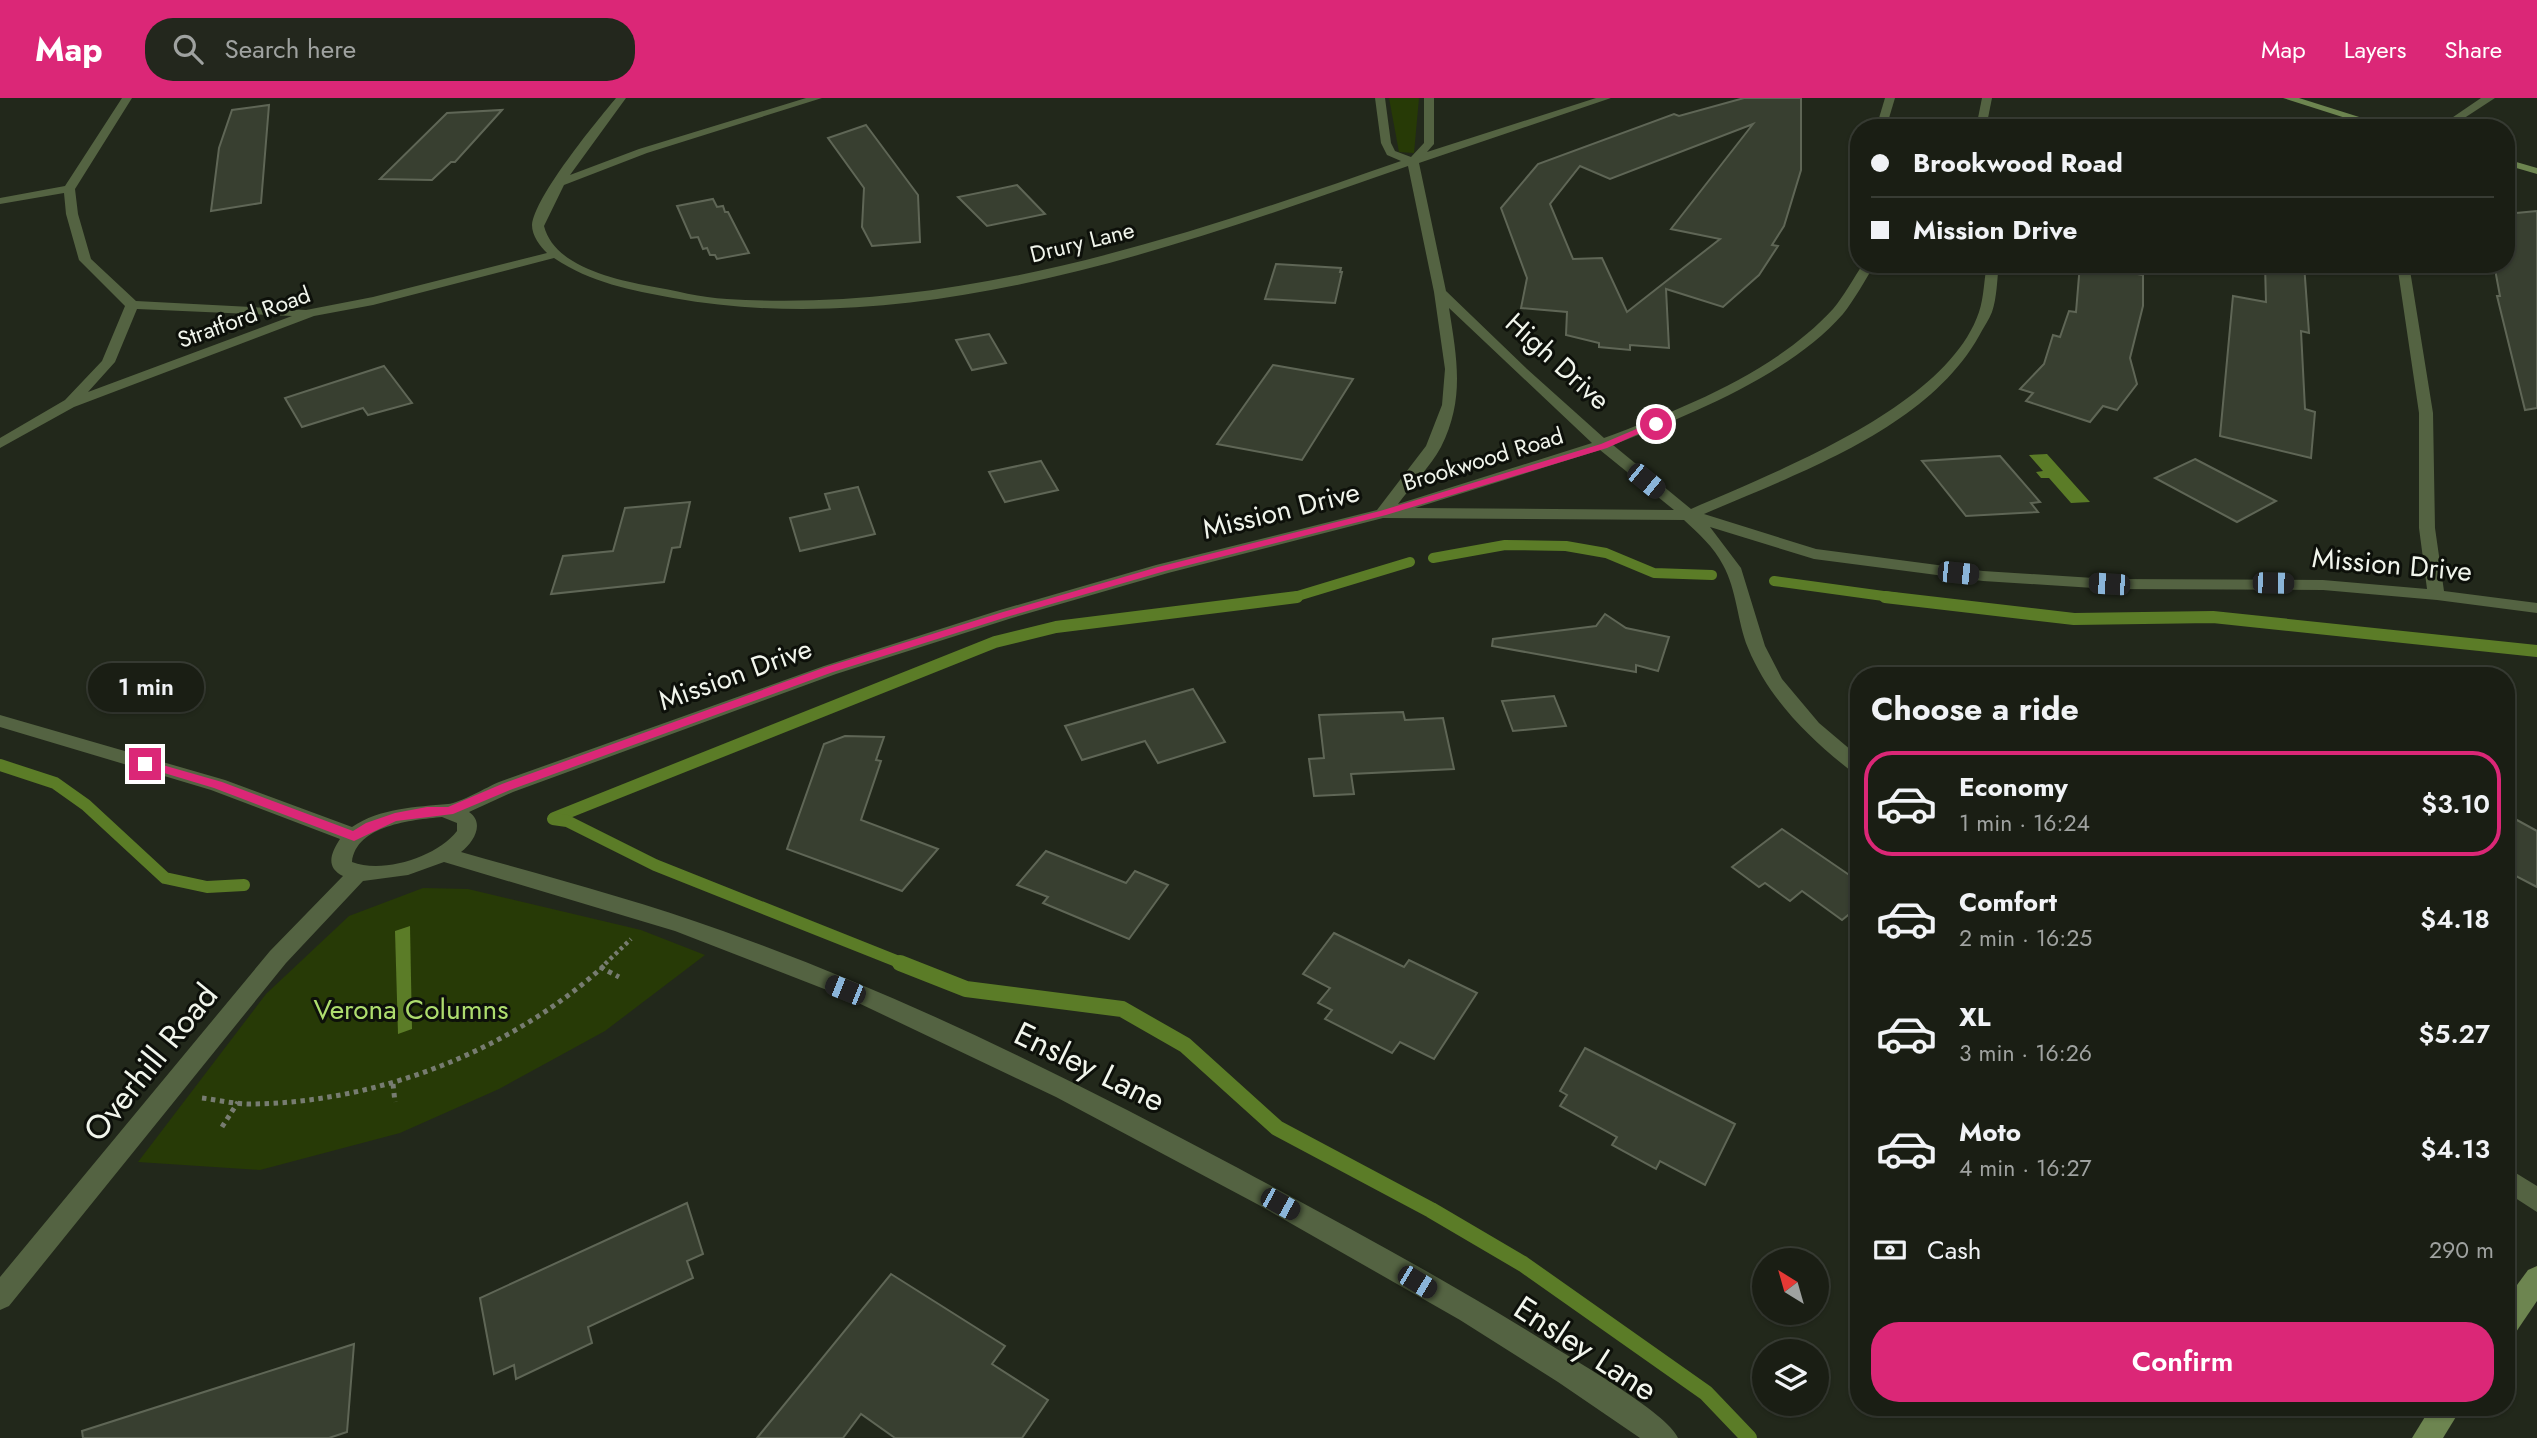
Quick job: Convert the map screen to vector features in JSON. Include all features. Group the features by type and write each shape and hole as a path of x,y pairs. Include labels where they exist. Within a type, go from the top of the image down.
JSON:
{"main road":[{"path":"2288,98 2359,119"},
{"path":"2515,165 2537,171"},
{"path":"2515,1310 2537,1279"},
{"path":"2426,1438 2442,1416"}],"street":[{"path":"127,98 69,189 72,215 85,260 132,305 311,313"},
{"path":"557,254 538,229 541,213 561,182 593,149 621,98"},
{"path":"561,182 643,150 817,98"},
{"path":"1380,98 1386,143 1391,153 1413,162"},
{"path":"1413,162 1429,144 1429,98"},
{"name":"Drury Lane","path":"557,254 579,270 603,280 666,295 764,304 865,303 929,296 1006,282 1142,249 1606,98"},
{"path":"1884,119 1890,98"},
{"path":"1983,119 1987,98"},
{"path":"2455,119 2477,103 2490,98"},
{"path":"593,149 643,150"},
{"path":"1383,513 1433,447 1449,405 1452,369 1440,292 1413,162"},
{"path":"0,201 69,189"},
{"name":"Stratford Road","path":"0,444 69,404 311,313 373,301 557,254"},
{"name":"Brookwood Road","path":"1383,513 1604,446 1762,372 1813,335 1847,302 1864,273"},
{"path":"1689,515 1879,426 1933,386 1959,360 1983,320 1990,297 1992,273"},
{"path":"2404,273 2426,411 2429,470 2426,536 2429,572 2437,595"},
{"name":"High Drive","path":"1440,292 1480,333 1604,446 1689,515 1730,561 1757,647 1801,718 1850,759"},
{"path":"69,404 108,362 132,305"},
{"name":"Mission Drive","path":"354,836 370,826 395,817 427,811 449,811 506,787 830,670 1006,614 1162,569 1383,513 1689,515 1814,554 1983,576 2109,584 2323,584 2537,608"},
{"path":"0,721 218,785 354,836 343,848 340,856 341,866 357,874 403,869 457,845 466,835 468,826 465,818 449,811"},
{"name":"Ensley Lane","path":"441,854 651,915 718,938 921,1021 1113,1112 1352,1243 1593,1386 1664,1438"},
{"name":"Overhill Road","path":"0,1297 278,957 357,874"},
{"path":"2515,1184 2537,1200"}],"path":[{"path":"197,1098 238,1102 316,1099 393,1084 465,1054 520,1026 585,981 641,930"},
{"path":"600,967 619,978"},
{"path":"393,1084 396,1102"},
{"path":"222,1127 238,1102"}],"green space":[{"path":"1389,98 1419,98 1414,153 1399,152"},
{"name":"Verona Columns","path":"423,888 468,889 641,930 705,955 605,1031 499,1089 400,1133 260,1170 138,1162 266,994 349,916"}],"shaded area":[{"path":"2047,454 2090,502 2071,503 2049,478 2041,478 2036,472 2043,471 2029,455"},
{"path":"410,926 412,1029 398,1034 395,931"}],"building":[{"path":"1744,98 1801,98 1801,170 1784,226 1772,245 1778,246 1759,275 1723,307 1666,289 1669,348 1630,345 1630,350 1599,347 1599,343 1566,335 1567,312 1521,308 1527,278 1501,208 1538,164 1674,114 1679,116","holes":["1753,124 1671,229 1720,239 1627,312 1602,258 1573,259 1550,204 1580,166 1610,179"]},
{"path":"269,105 261,203 211,211 219,148 232,110"},
{"path":"502,110 455,162 451,162 432,180 380,179 447,113"},
{"path":"866,125 918,195 920,242 872,246 862,227 864,188 828,138"},
{"path":"1017,185 1045,214 987,226 958,197"},
{"path":"713,199 717,207 723,206 725,212 728,212 749,253 717,259 715,255 710,255 707,248 703,249 698,237 691,238 677,206"},
{"path":"2537,211 2537,408 2525,410 2497,296 2500,296 2496,273 2515,273 2515,213"},
{"path":"1276,264 1341,268 1335,303 1265,299"},
{"path":"2079,273 2143,275 2143,306 2130,358 2137,384 2117,410 2103,406 2090,422 2026,401 2033,393 2020,389 2044,364 2053,335 2060,337 2069,311 2076,312"},
{"path":"2265,273 2305,273 2309,333 2301,331 2305,409 2315,412 2311,458 2220,436 2233,296 2266,302"},
{"path":"989,334 1006,363 972,370 956,340"},
{"path":"1273,365 1353,379 1302,460 1217,444"},
{"path":"384,366 412,403 368,415 363,408 302,427 285,398"},
{"path":"2000,456 2040,502 2031,503 2038,512 1966,516 1922,461"},
{"path":"2195,459 2276,501 2237,522 2155,478"},
{"path":"1041,461 1058,490 1005,502 989,472"},
{"path":"858,487 875,534 800,551 790,518 830,509 825,494"},
{"path":"690,502 680,547 672,548 664,582 551,594 563,556 613,551 625,508"},
{"path":"1605,614 1626,628 1669,637 1658,671 1636,665 1636,672 1492,646 1493,639 1596,626"},
{"path":"1193,689 1225,742 1158,763 1145,741 1082,760 1065,726"},
{"path":"1554,696 1566,726 1513,731 1502,701"},
{"path":"1403,712 1405,720 1443,718 1454,769 1351,774 1354,794 1314,796 1309,759 1324,758 1319,715"},
{"path":"845,736 884,737 876,760 881,761 861,820 938,849 902,891 787,849 824,744"},
{"path":"2515,819 2537,831 2537,887 2515,876"},
{"path":"1782,829 1850,876 1850,914 1842,920 1802,891 1790,901 1765,883 1759,887 1732,867"},
{"path":"1046,851 1126,883 1135,871 1168,885 1129,939 1043,903 1048,897 1017,885"},
{"path":"1334,933 1404,967 1409,960 1477,993 1434,1059 1400,1042 1392,1053 1325,1019 1332,1010 1318,1003 1330,988 1303,974"},
{"path":"1585,1048 1735,1124 1705,1185 1660,1161 1656,1169 1612,1145 1617,1137 1560,1106 1567,1095 1560,1091"},
{"path":"687,1203 703,1254 687,1261 693,1278 588,1327 592,1343 516,1379 514,1365 494,1374 480,1298"},
{"path":"891,1274 1005,1346 992,1364 1048,1400 1022,1438 895,1438 861,1414 843,1438 757,1438"},
{"path":"354,1344 347,1432 329,1438 83,1438 82,1431"}],"waterway":[{"path":"1433,558 1505,545 1566,546 1606,553 1654,573 1712,575"},
{"path":"1292,598 1410,562"},
{"path":"1774,581 1898,598"},
{"path":"1292,598 1297,597"},
{"path":"1885,597 2074,619 2213,617 2537,651"},
{"path":"554,818 995,642 1056,627 1292,598"},
{"path":"0,765 55,783 86,805 165,878 207,887 244,885"},
{"path":"553,819 567,821 655,865 904,964"},
{"path":"900,963 966,989 1122,1009 1185,1045 1277,1128 1431,1210 1523,1264 1706,1393 1749,1438"}],"route":[{"path":"145,764 218,785 354,836 370,826 395,817 427,811 449,811 641,737 830,670 1006,614 1162,569 1383,513 1604,446 1656,424"}]}
